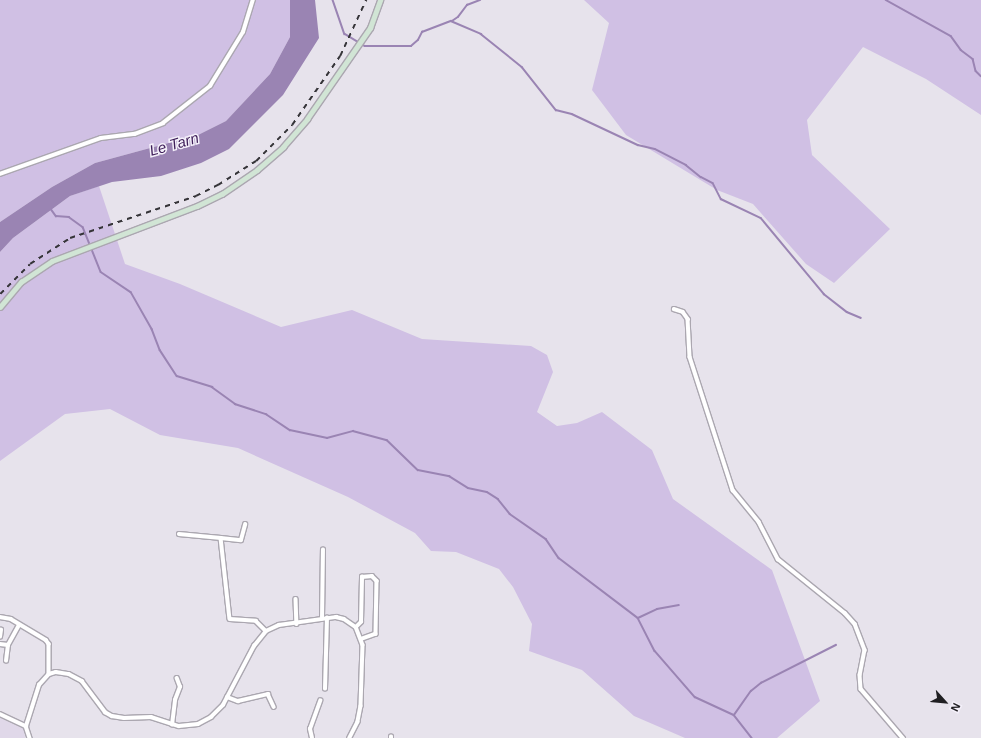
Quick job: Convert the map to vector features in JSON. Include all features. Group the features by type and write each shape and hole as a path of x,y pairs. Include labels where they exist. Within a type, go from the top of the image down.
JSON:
{"main road":[{"path":"0,307 12,291 32,273 52,261 209,201 257,170 299,129 365,35 380,0"}],"street":[{"path":"0,174 101,138 135,134 163,123 210,86 234,50 253,0"},
{"path":"674,309 683,312 688,319 690,357 733,490 760,522 778,559 845,613 855,624 865,650 860,675 861,689 903,738"},
{"path":"179,534 241,540 245,525"},
{"path":"221,538 230,619 256,621 266,631"},
{"path":"322,619 323,550"},
{"path":"356,627 361,622 362,577 372,576 377,581 376,634 362,639"},
{"path":"296,599 297,624"},
{"path":"0,617 19,625 49,644 48,674 39,685 26,726 30,738"},
{"path":"325,689 327,618"},
{"path":"48,674 69,674 82,681 105,712 112,716 124,718 151,717 172,725 186,726 204,721 216,712 227,697 254,646 266,631 279,625 297,624 327,618 344,619 356,627 362,639 361,706 358,722 350,738"},
{"path":"6,661 8,645 19,625"},
{"path":"0,637 1,630"},
{"path":"0,644 8,645"},
{"path":"172,725 175,700 180,687 177,679"},
{"path":"227,697 238,701 268,694 274,707"},
{"path":"312,738 310,729 320,701"},
{"path":"0,714 26,726"}],"shaded area":[{"path":"0,0 290,0 290,37 270,74 226,121 198,135 95,163 52,187 0,222"},
{"path":"584,0 981,0 981,115 926,79 863,47 807,120 812,155 890,229 834,283 806,264 753,204 717,190 626,135 592,90 609,23"},
{"path":"99,186 125,264 180,284 281,327 352,310 422,339 531,346 547,355 553,372 537,412 557,426 577,423 602,412 652,450 673,499 772,570 820,701 777,738 685,738 634,716 582,670 529,651 532,624 513,587 499,569 456,552 431,551 415,533 348,497 238,448 160,435 110,409 65,414 0,461 0,252 13,238 70,196"},
{"path":"0,718 24,728 25,738 0,738"}],"water":[{"name":"Le Tarn","path":"290,0 315,0 319,38 283,95 229,149 201,163 161,176 112,182 70,196 13,238 0,252 0,222 52,187 95,163 198,135 226,121 270,74 290,37"}],"waterway":[{"path":"333,0 345,34 365,46 411,46 418,40 422,32 451,21 481,34 522,67 556,110 572,114 638,145 655,149 686,165 701,177 713,183 721,199 761,218 824,294 847,312 861,318"},
{"path":"452,21 458,17 467,5 480,0"},
{"path":"886,0 951,36 961,50 973,59 976,71 981,76"},
{"path":"51,209 56,216 69,217 83,227 101,272 131,292 152,329 160,350 177,376 212,387 235,404 266,414 290,430 327,438 353,431 387,440 418,470 449,476 468,488 487,492 498,499 510,514 546,539 559,558 638,618 655,651 695,697 734,715 752,738"},
{"path":"638,618 657,609 679,605"},
{"path":"734,715 751,691 761,683 836,645"}],"railway":[{"path":"0,294 30,264 70,238 196,196 218,185 256,161 292,125 340,56 366,0"}]}
